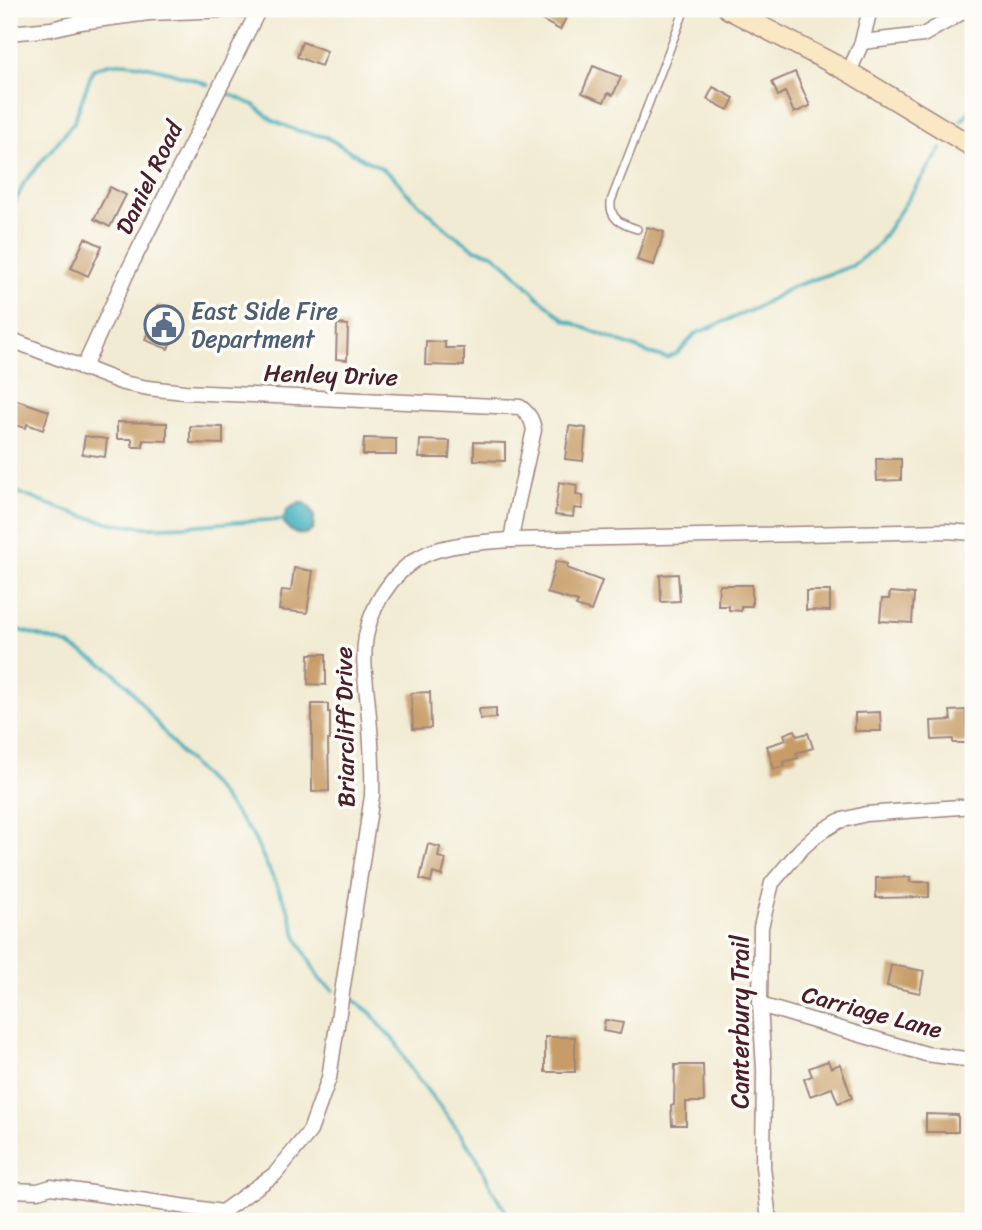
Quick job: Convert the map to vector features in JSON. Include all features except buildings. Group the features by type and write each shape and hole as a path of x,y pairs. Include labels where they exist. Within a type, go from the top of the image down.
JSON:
{"main road":[{"path":"728,9 849,72 973,147"}],"street":[{"path":"9,33 149,13 258,9"},
{"name":"Daniel Road","path":"83,369 126,275 258,9"},
{"path":"849,72 862,42 870,9"},
{"path":"862,42 923,35 968,9"},
{"name":"Henley Drive","path":"9,339 83,369 123,383 148,388 520,407 528,413 534,430 511,540"},
{"name":"Briarcliff Drive","path":"9,1190 38,1191 51,1188 222,1212 275,1174 310,1131 329,1078 372,796 373,758 364,662 366,637 373,611 404,567 435,550 463,544 511,540 948,531 973,533"},
{"name":"Canterbury Trail","path":"769,1221 763,1166 764,1069 760,1004 761,927 772,883 801,849 819,833 839,821 866,814 973,806"},
{"name":"Carriage Lane","path":"760,1004 926,1054 973,1060"}],"lane":[{"path":"637,229 623,225 614,218 610,210 611,201 685,9"}],"water":[{"path":"298,503 305,503 314,515 313,530 308,533 295,533 283,520 287,510"}],"waterway":[{"path":"9,216 24,183 74,122 93,69 109,64 132,64 173,73 208,85"},
{"path":"227,93 254,105 272,120 295,130 326,137 378,166 394,177 406,192 450,232 475,249 493,254 565,320 667,358 678,353 695,334 756,308 792,287 852,266 877,246 941,149"},
{"path":"961,121 973,108"},
{"path":"9,489 76,514 129,526 165,527 286,520"},
{"path":"9,627 67,644 109,668 128,686 177,749 214,787 252,834 288,909 297,938 320,980 333,990"},
{"path":"350,997 371,1013 395,1041 410,1068 477,1158 512,1221"}],"place":[{"name":"East Side Fire Department","path":"164,325"}]}
